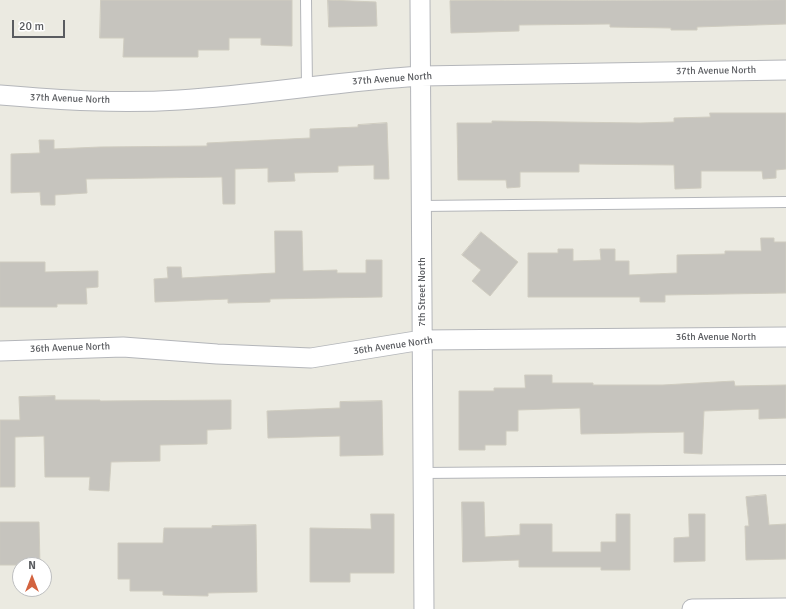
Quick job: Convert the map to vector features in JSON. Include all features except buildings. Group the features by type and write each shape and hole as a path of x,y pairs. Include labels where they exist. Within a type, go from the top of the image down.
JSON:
{"street":[{"name":"7th Street North","path":"420,0 424,609"},
{"name":"37th Avenue North","path":"0,95 78,102 178,100 364,80 421,76 786,70"},
{"name":"36th Avenue North","path":"0,351 123,347 217,354 311,358 422,340 786,337"},
{"path":"692,609 786,608"}],"lane":[{"path":"306,0 307,87"},
{"path":"422,206 786,202"},
{"path":"423,473 786,470"}]}
